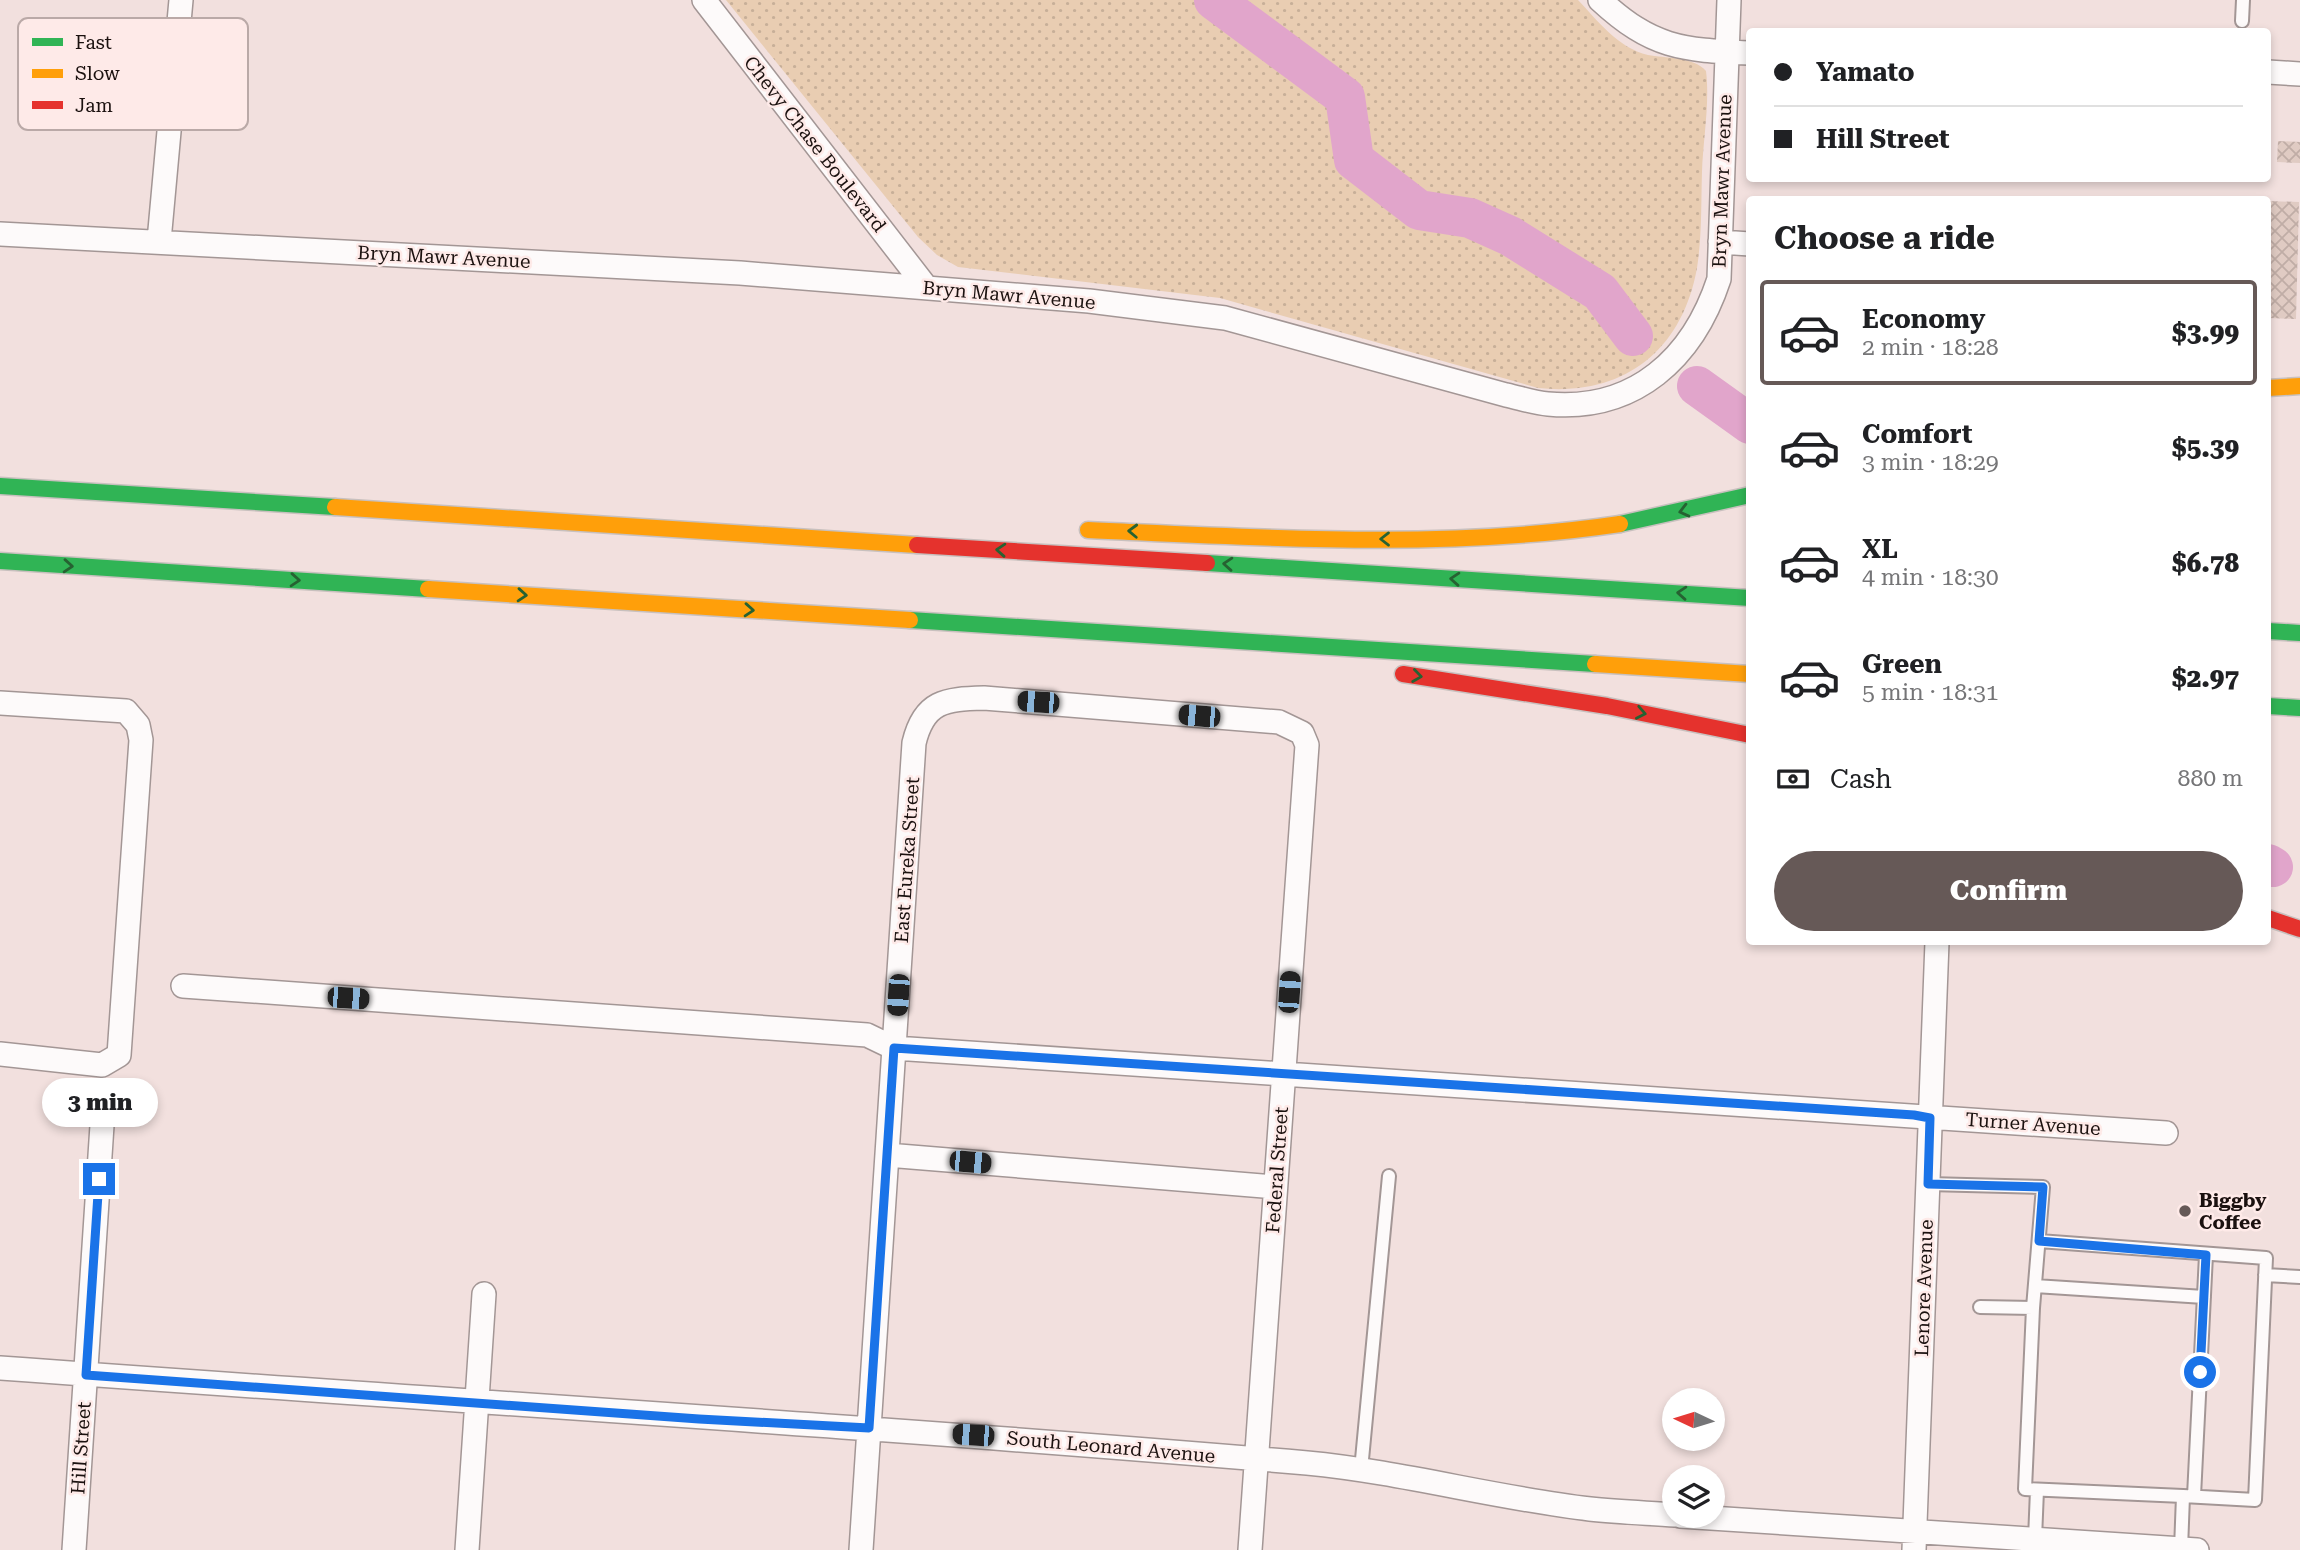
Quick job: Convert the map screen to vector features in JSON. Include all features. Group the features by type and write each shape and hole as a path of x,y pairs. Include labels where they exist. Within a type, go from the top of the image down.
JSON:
{"highway":[{"path":"2271,388 2300,386"},
{"path":"46,489 60,481 559,505"},
{"path":"0,486 1746,598"},
{"path":"1072,529 1313,539 1434,539 1602,527 1658,518 1746,496"},
{"path":"0,561 1746,674"},
{"path":"791,613 802,621 881,635"},
{"path":"2273,631 2300,633"},
{"path":"1390,673 1580,702 1746,734"},
{"path":"2271,707 2300,708"},
{"path":"2271,919 2300,929"}],"street":[{"path":"179,18 181,0"},
{"name":"Chevy Chase Boulevard","path":"704,0 926,287"},
{"path":"1600,0 1639,33 1674,46 1746,52"},
{"name":"Bryn Mawr Avenue","path":"0,234 727,272 1089,301 1225,318 1506,395 1546,404 1584,405 1622,397 1655,377 1685,346 1708,312 1719,279 1729,0"},
{"path":"2271,72 2300,74"},
{"path":"159,241 169,130"},
{"path":"1720,242 1746,244"},
{"name":"East Eureka Street","path":"861,1550 914,757 918,730 924,717 934,706 957,699 984,698 1279,722"},
{"path":"0,703 126,711 138,725 141,740 119,1055 102,1065 0,1054"},
{"name":"Federal Street","path":"1250,1550 1307,745 1302,733 1279,722"},
{"name":"Lenore Avenue","path":"1914,1541 1937,945"},
{"name":"Turner Avenue","path":"183,986 867,1035 894,1048 2166,1133"},
{"name":"Hill Street","path":"74,1550 104,1096"},
{"path":"887,1155 1275,1187"},
{"path":"467,1550 484,1294"},
{"name":"South Leonard Avenue","path":"0,1368 1076,1443 1361,1470 1591,1509 1662,1514"},
{"path":"1725,1521 1914,1541 1982,1543 2035,1539 2189,1549"}],"lane":[{"path":"2242,21 2243,0"},
{"path":"1361,1470 1389,1176"},
{"path":"1928,1184 2043,1187 2035,1286 2025,1489 2255,1500 2266,1258 2039,1241"},
{"path":"2189,1549 2189,1496 2206,1255"},
{"path":"2265,1275 2300,1277"},
{"path":"2035,1286 2204,1297"},
{"path":"1980,1307 2034,1308"},
{"path":"2035,1539 2037,1490"}],"shaded area":[{"path":"726,0 1578,0 1609,33 1627,46 1648,55 1695,63 1706,71 1707,109 1700,244 1689,298 1678,323 1662,345 1643,363 1621,376 1596,385 1568,389 1538,388 1220,298 958,267 937,255 918,237"}],"building":[{"path":"2278,141 2300,142 2300,163 2277,162"},
{"path":"2271,201 2299,202 2296,319 2271,318"}],"waterway":[{"path":"1214,0 1345,97 1354,160 1419,210 1470,218 1510,236 1600,292 1633,336"},
{"path":"1697,386 1746,421"}],"traffic: fast":[{"path":"0,486 335,507"},
{"path":"1620,524 1746,496"},
{"path":"0,561 428,589"},
{"path":"1207,563 1746,598"},
{"path":"910,620 1595,664"},
{"path":"2271,631 2300,633"},
{"path":"2271,706 2300,708"}],"traffic: slow":[{"path":"2271,388 2300,386"},
{"path":"335,507 917,545"},
{"path":"1088,530 1354,540 1488,537 1620,524"},
{"path":"428,589 910,620"},
{"path":"1595,664 1746,674"}],"traffic: jam":[{"path":"917,545 1207,563"},
{"path":"1403,674 1607,706 1746,734"},
{"path":"2271,919 2300,929"}],"place":[{"name":"Biggby Coffee","path":"2185,1211"}],"route":[{"path":"99,1179 86,1375 699,1419 869,1428 894,1048 1914,1115 1930,1118 1928,1184 2043,1187 2039,1241 2206,1255 2200,1372"}]}
